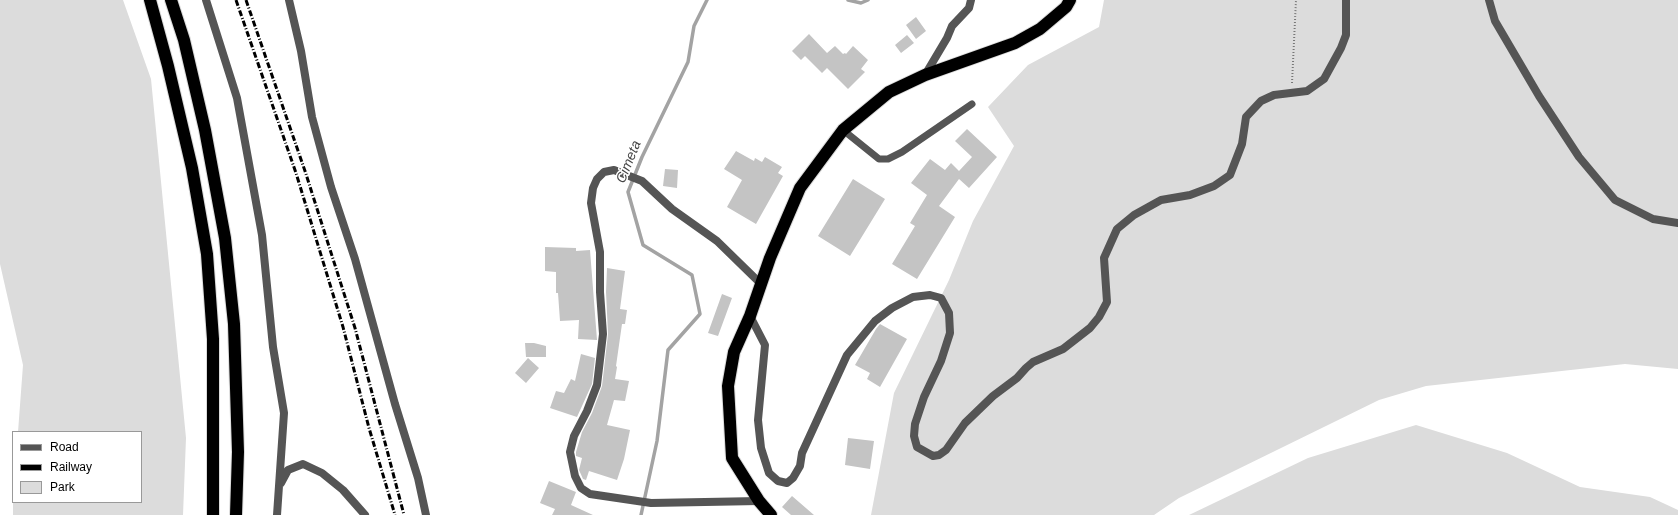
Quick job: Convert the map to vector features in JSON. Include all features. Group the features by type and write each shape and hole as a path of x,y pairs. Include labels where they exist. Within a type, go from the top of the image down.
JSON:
{"highway":[{"path":"150,0 168,66 192,168 207,254 213,339 213,515"},
{"path":"171,0 184,40 205,130 225,238 234,324 238,452 236,515"},
{"path":"771,515 759,501 732,458 728,386 734,352 750,316 760,283 770,258 800,188 843,130 889,92 925,75 1016,43 1040,29 1066,7 1070,0"}],"street":[{"path":"206,0 237,98 262,235 274,347 284,413 277,515"},
{"path":"290,0 301,51 312,117 331,187 361,280 395,404 418,478 426,515"},
{"path":"925,75 947,38 952,26 969,8 971,0"},
{"path":"750,316 765,345 758,420 761,448 769,473 778,481 787,483 793,478 800,466 802,453 847,355 875,320 892,308 913,298 930,295 941,298 949,313 950,333 941,361 924,397 915,424 914,436 917,447 933,456 939,455 946,450 965,423 993,396 1017,378 1033,362 1063,349 1090,328 1100,317 1107,302 1104,258 1117,229 1134,215 1161,200 1190,195 1214,186 1230,175 1242,144 1246,117 1261,101 1274,96 1307,91 1324,79 1341,48 1346,35 1346,0"},
{"path":"1489,0 1495,21 1539,96 1579,157 1615,200 1653,219 1678,223"},
{"path":"759,501 651,503 590,494 581,488 575,476 570,452 574,436 587,411 597,385 603,334 600,292 600,252 591,203 593,188 597,179 604,172 614,170 642,181 672,209 718,241 760,283"},
{"path":"279,485 288,470 304,464 322,473 343,490 365,515"}],"lane":[{"path":"843,130 879,159 888,159 902,152 972,104"}],"path":[{"path":"1292,94 1296,0"}],"green space":[{"path":"0,0 123,0 151,79 186,438 183,515 13,515 13,503 142,503 142,431 18,431 23,365 0,264"},
{"path":"1104,0 1678,0 1678,369 1625,364 1426,386 1379,400 1179,498 1154,515 871,515 894,393 949,280 973,221 1014,146 988,107 1028,65 1099,27"},
{"path":"1416,425 1507,453 1580,487 1650,497 1678,510 1678,515 1189,515 1308,458"}],"building":[{"path":"916,17 926,31 916,39 906,25"},
{"path":"809,34 827,53 835,46 843,54 846,54 853,46 868,60 861,69 865,72 848,89 827,68 822,73 805,56 801,60 792,51"},
{"path":"907,35 914,43 901,53 895,45"},
{"path":"967,129 997,157 969,188 959,179 939,206 955,217 917,279 892,264 915,226 910,223 927,195 911,183 930,159 945,170 951,163 959,171 972,157 955,141"},
{"path":"736,151 754,161 755,158 762,162 765,157 782,167 778,173 783,176 756,224 727,207 742,180 724,169"},
{"path":"665,169 678,170 677,188 663,186"},
{"path":"853,179 885,199 850,256 818,236"},
{"path":"545,247 576,248 576,251 590,250 597,340 578,339 579,320 560,321 558,293 556,293 556,272 545,271"},
{"path":"607,268 625,271 620,309 627,310 625,324 622,324 615,379 629,381 625,401 614,400 607,425 630,430 624,459 617,480 589,471 586,480 583,479 579,470 582,458 576,456 576,452 582,432 592,413 602,386 608,334 606,292"},
{"path":"722,294 732,298 718,336 708,333"},
{"path":"880,324 907,339 880,387 867,379 870,373 855,365"},
{"path":"525,343 534,343 546,346 546,357 526,357"},
{"path":"581,354 595,358 592,384 577,417 550,408 556,391 564,393 571,379 575,381"},
{"path":"528,358 539,368 526,383 515,373"},
{"path":"848,438 874,441 870,469 845,465"},
{"path":"549,481 576,492 571,505 593,515 552,515 555,509 540,503"},
{"path":"792,496 814,515 791,515 782,507"}],"waterway":[{"name":"Cimeta","path":"641,515 657,441 668,350 700,314 692,275 643,245 628,192 642,157 688,62 694,26 707,0"},
{"name":"Cimeta","path":"848,0 861,3 868,0"}],"railway":[{"path":"236,0 296,173 343,327 369,428 395,515"},
{"path":"246,0 305,171 355,328 404,515"}]}
